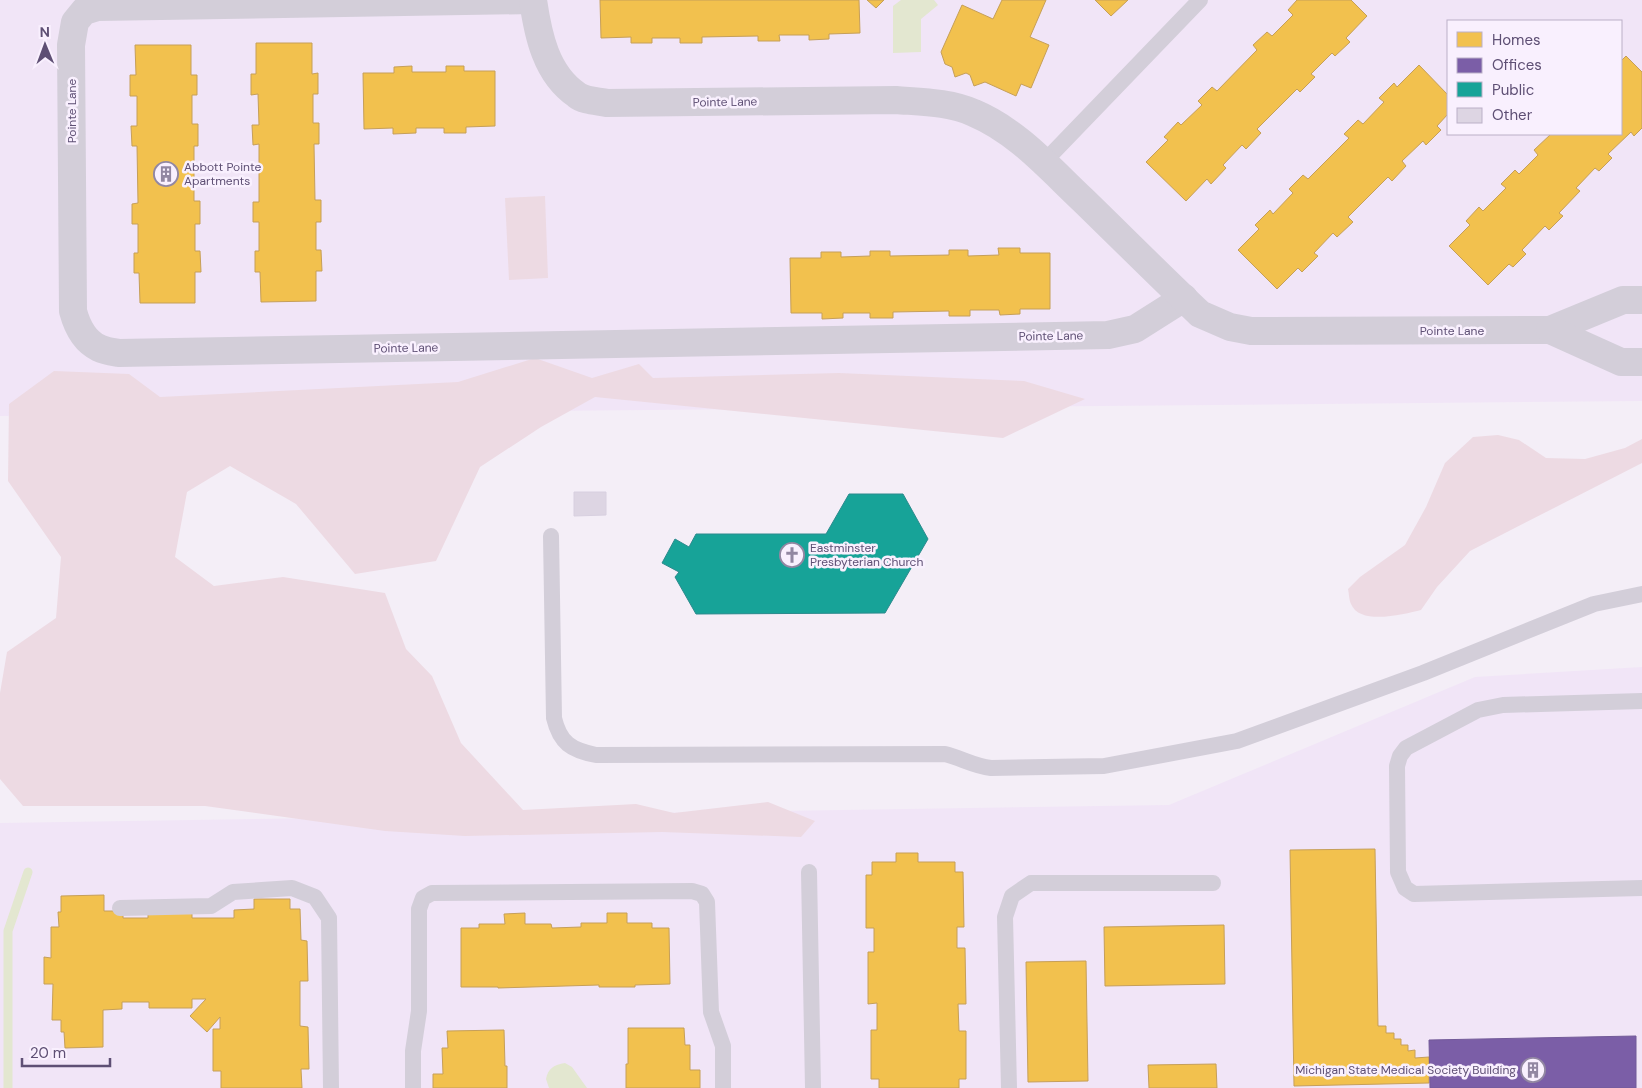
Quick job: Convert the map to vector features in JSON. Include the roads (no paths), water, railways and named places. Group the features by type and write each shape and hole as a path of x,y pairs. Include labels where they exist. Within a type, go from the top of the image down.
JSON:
{"street":[{"name":"Pointe Lane","path":"1184,298 1135,329 1108,335 119,353 100,348 85,338 77,324 73,310 71,45 75,22 84,11 97,7 533,0 538,30 546,55 559,79 578,97 607,103 886,100 934,103 971,112 993,122 1044,162 1184,298 1200,314 1230,327 1251,331 1550,330"},
{"path":"1550,330 1623,300 1642,300"},
{"path":"1550,330 1621,362 1642,362"}],"lane":[{"path":"1044,162 1200,0"},
{"path":"551,536 554,718 557,731 566,744 580,752 596,755 945,754 976,766 991,768 1104,766 1237,741 1423,673 1594,604 1642,594"},
{"path":"1642,701 1503,705 1478,710 1406,748 1400,756 1397,766 1397,782 1398,872 1405,888 1414,894 1642,888"},
{"path":"809,872 813,1088"},
{"path":"1009,1088 1005,917 1012,896 1031,883 1212,883"},
{"path":"120,908 211,906 233,892 292,888 315,897 329,918 331,1088"},
{"path":"414,1088 413,1051 419,1011 419,909 423,898 432,893 692,891 702,894 707,902 711,1012 723,1046 723,1088"}],"waterway":[{"path":"8,1088 8,931 28,872"}],"place":[{"name":"Abbott Pointe Apartments","path":"166,174"},
{"name":"Eastminster Presbyterian Church","path":"792,555"},
{"name":"Michigan State Medical Society Building","path":"1533,1070"}]}
